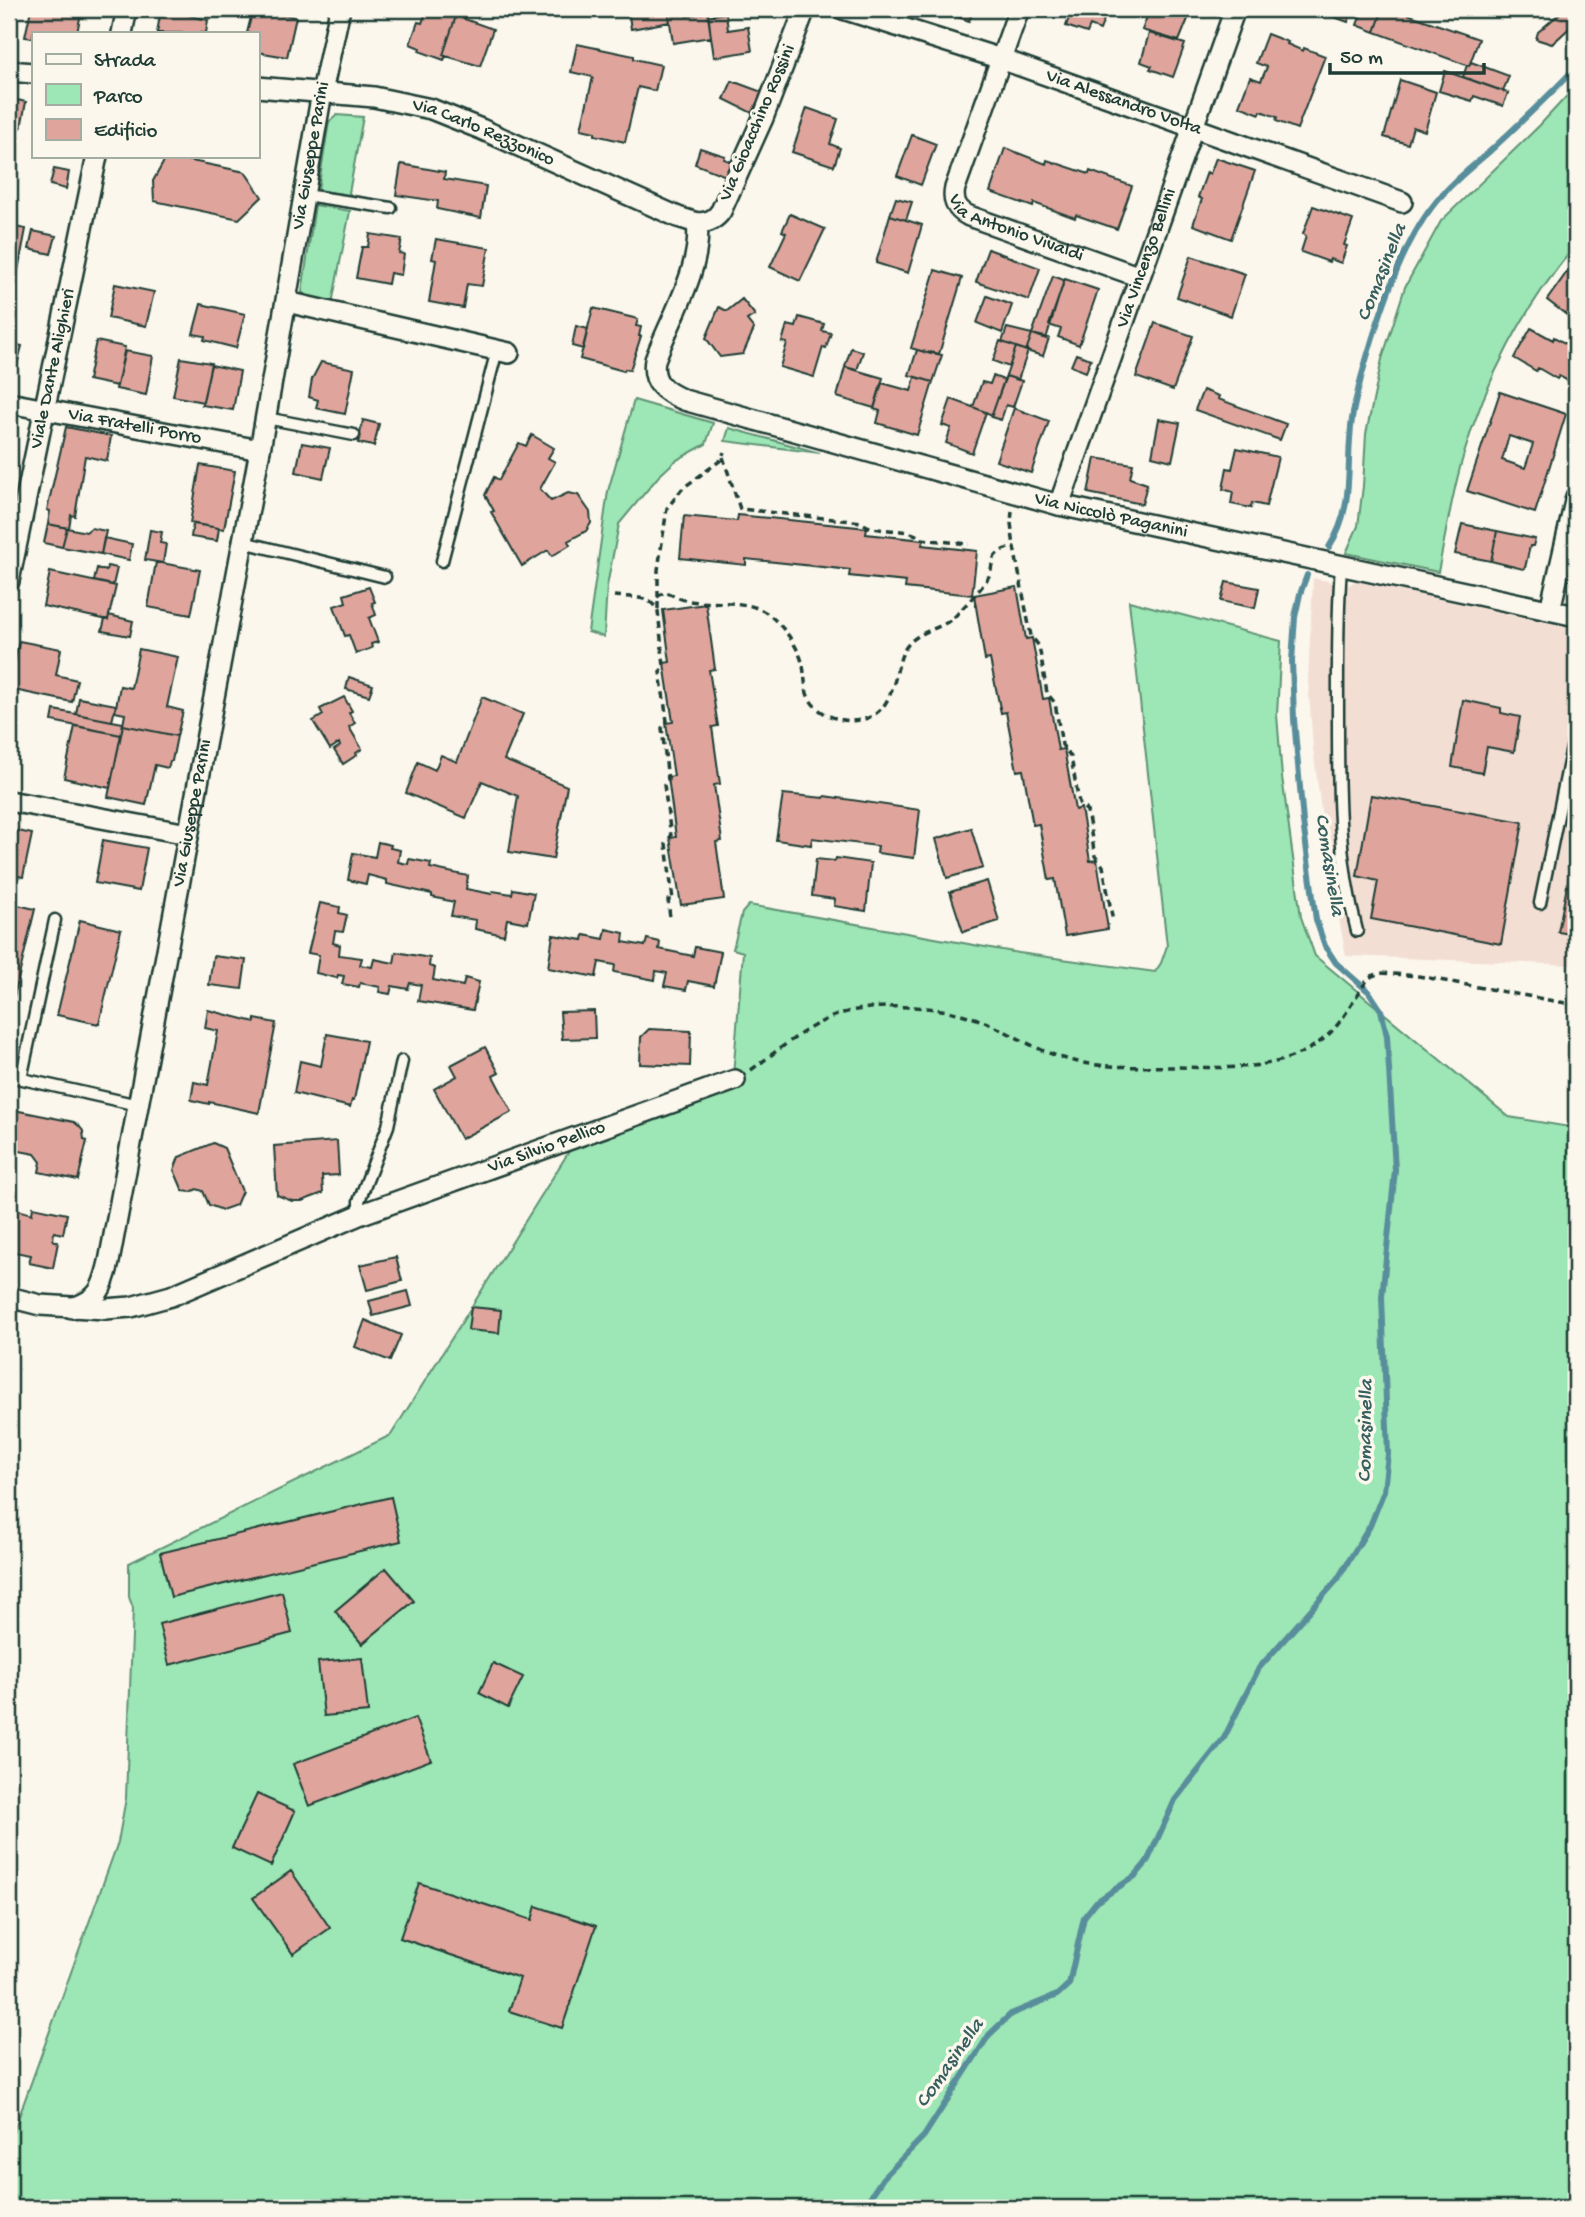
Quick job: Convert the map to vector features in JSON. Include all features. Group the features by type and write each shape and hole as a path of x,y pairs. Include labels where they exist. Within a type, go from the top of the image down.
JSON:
{"street":[{"path":"122,32 127,9"},
{"name":"Via Giuseppe Parini","path":"72,1308 87,1304 98,1294 104,1281 266,418 322,92 340,9"},
{"name":"Via Gioacchino Rossini","path":"696,223 709,222 721,211 763,118 805,9"},
{"name":"Via Alessandro Volta","path":"842,9 1001,59 1402,202"},
{"name":"Via Antonio Vivaldi","path":"1019,9 953,194 956,205 969,216 1140,277"},
{"name":"Via Vincenzo Bellini","path":"1059,505 1234,9"},
{"path":"9,71 32,73"},
{"name":"Via Carlo Rezzonico","path":"259,88 385,99 431,109 696,223"},
{"name":"Viale Dante Alighieri","path":"9,581 97,158"},
{"name":"Via Niccolò Paganini","path":"696,223 697,245 693,265 655,360 654,374 661,388 684,400 1059,505 1576,616"},
{"path":"287,302 503,351"},
{"name":"Via Fratelli Porro","path":"9,403 260,450"},
{"path":"1550,610 1576,497"},
{"path":"9,801 188,834"},
{"name":"Via Silvio Pellico","path":"9,1297 40,1305 72,1308 131,1307 171,1296 359,1215 736,1080"}],"lane":[{"path":"304,195 391,208"},
{"path":"442,561 503,351"},
{"path":"266,418 354,435"},
{"path":"243,542 385,576"},
{"path":"1341,567 1338,646 1339,818 1342,864 1357,931"},
{"path":"1540,903 1576,728"},
{"path":"21,1079 55,920"},
{"path":"359,1215 359,1201 388,1126 402,1061"},
{"path":"9,1076 138,1105"}],"path":[{"path":"670,918 668,900 673,900 666,844 671,836 664,785 668,780 662,729 667,721 660,672 664,666 657,597 667,508 683,488 723,454 740,509 861,522 869,528 916,533 922,539 969,544"},
{"path":"1017,493 1011,523 1031,636 1039,646 1047,693 1055,703 1062,746 1071,757 1079,803 1087,811 1095,856 1103,866 1112,922"},
{"path":"657,597 665,592 691,601 744,605 760,609 775,621 799,652 807,694 813,704 840,720 867,719 884,705 896,680 901,659 911,643 924,631 952,620 989,577 995,557 1014,547"},
{"path":"614,596 644,598 658,611"},
{"path":"736,1080 825,1019 855,1010 886,1007 949,1011 972,1017 1033,1047 1097,1067 1251,1066 1279,1061 1299,1054 1335,1030 1366,982 1372,976 1381,974 1418,976 1576,1005"}],"shaded area":[{"path":"1313,578 1349,585 1355,581 1576,629 1576,965 1346,956 1326,849 1313,748 1308,680"}],"green space":[{"path":"1576,86 1576,245 1557,268 1524,318 1483,400 1459,471 1438,572 1346,553 1358,526 1366,434 1382,359 1405,287 1441,221 1539,126"},
{"path":"337,115 363,117 349,193 352,196 318,190 329,122"},
{"path":"315,205 350,211 332,304 309,298 302,292"},
{"path":"634,400 713,423 706,444 675,461 619,524 607,586 604,637 588,632 608,491"},
{"path":"729,428 820,453 725,441"},
{"path":"1129,601 1281,641 1277,715 1282,777 1301,917 1315,956 1509,1117 1576,1128 1576,2208 9,2208 9,2144 118,1842 126,1798 133,1608 129,1597 129,1563 391,1435 573,1145 733,1076 743,952 733,949 742,913 749,905 1019,953 1155,972 1167,946"}],"building":[{"path":"31,9 87,9 86,14 81,13 77,32 32,32 32,38 25,37"},
{"path":"161,9 178,9 208,20 206,32 157,32"},
{"path":"253,9 296,17 287,57 259,52 259,32 247,32"},
{"path":"427,9 449,9 460,13 459,17 456,16 443,55 446,56 444,60 419,51 420,48 410,44 418,22 422,23"},
{"path":"628,9 668,9 670,22 631,29"},
{"path":"668,9 686,9 687,16 708,12 711,37 673,43"},
{"path":"936,9 974,9 969,21"},
{"path":"1072,9 1108,9 1100,30 1090,26 1087,33 1066,26"},
{"path":"1153,9 1176,9 1190,14 1179,41 1142,30 1149,12"},
{"path":"1312,9 1353,9 1348,22"},
{"path":"1363,9 1383,9 1375,32 1357,25"},
{"path":"1383,9 1393,9 1479,39 1469,66 1375,32"},
{"path":"1565,9 1576,9 1576,22 1552,44 1536,39 1538,32"},
{"path":"726,13 728,30 748,27 752,51 714,57 708,16"},
{"path":"456,16 493,29 480,66 443,55"},
{"path":"1149,33 1185,44 1173,77 1150,69 1152,66 1141,62"},
{"path":"1267,34 1303,51 1304,48 1325,56 1297,129 1276,121 1277,117 1239,106 1250,77 1261,81 1267,67 1256,63"},
{"path":"577,44 634,56 634,59 661,65 655,91 638,87 625,142 581,129 593,77 571,72"},
{"path":"1471,62 1509,76 1503,91 1463,77 1467,65"},
{"path":"1445,71 1508,93 1503,106 1474,96 1472,101 1439,91"},
{"path":"1400,80 1436,92 1425,131 1413,127 1408,144 1384,137"},
{"path":"732,81 762,92 752,113 724,99"},
{"path":"9,98 26,102 21,128 16,127 14,135 9,134"},
{"path":"807,108 838,119 830,144 840,148 834,166 792,152"},
{"path":"912,135 936,144 921,185 897,176"},
{"path":"700,148 725,156 724,159 732,162 726,176 695,164"},
{"path":"1005,148 1046,164 1047,160 1132,186 1117,229 1034,203 1033,207 990,192"},
{"path":"166,158 177,158 245,172 262,197 239,219 154,201 153,181"},
{"path":"1216,158 1255,171 1231,239 1193,225 1202,199 1198,197 1207,172 1210,174"},
{"path":"401,164 445,172 444,179 486,186 481,218 437,209 438,201 396,195"},
{"path":"54,169 69,172 66,189 50,185"},
{"path":"896,198 912,202 906,220 890,215"},
{"path":"1313,206 1353,220 1341,263 1330,259 1329,262 1301,252 1306,236 1303,234"},
{"path":"790,214 825,229 800,281 770,267 786,233 782,231"},
{"path":"890,215 922,225 908,273 876,263"},
{"path":"9,226 26,229 20,260 9,258"},
{"path":"33,231 56,236 51,254 29,249"},
{"path":"370,234 402,239 399,253 404,254 401,275 390,273 388,284 356,278 362,247 368,247"},
{"path":"436,239 489,248 482,286 467,284 463,308 429,302 436,260 432,259"},
{"path":"988,249 1040,268 1029,300 976,282"},
{"path":"1191,256 1245,274 1231,316 1177,297"},
{"path":"9,258 20,260 9,321"},
{"path":"935,270 962,278 939,354 931,354 911,348"},
{"path":"1567,272 1576,279 1576,318 1570,313 1568,316 1547,300"},
{"path":"1053,276 1064,280 1046,339 1032,334"},
{"path":"1065,279 1098,290 1079,345 1058,337 1061,329 1049,325"},
{"path":"115,284 154,292 146,326 108,318"},
{"path":"987,296 1012,305 1002,333 977,323"},
{"path":"742,299 755,315 747,320 754,329 743,354 720,357 706,338 719,307 727,311"},
{"path":"201,304 245,314 236,348 204,340 205,336 193,334"},
{"path":"593,308 638,319 636,326 641,327 641,336 630,370 624,371 580,359"},
{"path":"799,317 824,324 822,331 831,333 826,348 823,347 814,377 780,367 787,343 782,342 787,325 796,327"},
{"path":"1155,323 1193,336 1173,390 1136,377"},
{"path":"576,326 588,329 583,349 572,346"},
{"path":"1007,328 1032,334 1026,351 1002,342"},
{"path":"1531,328 1573,348 1576,345 1576,385 1559,376 1557,379 1538,368 1536,371 1514,358"},
{"path":"1032,334 1049,338 1043,356 1026,351"},
{"path":"96,341 125,347 117,386 88,380"},
{"path":"1000,341 1016,347 1009,367 993,361"},
{"path":"9,343 22,346 11,376"},
{"path":"1016,347 1028,351 1018,380 1006,376"},
{"path":"851,348 863,352 857,370 845,367"},
{"path":"917,350 942,355 933,382 909,375"},
{"path":"125,351 153,356 146,395 116,389"},
{"path":"1076,354 1091,359 1086,372 1071,366"},
{"path":"181,358 211,363 203,402 173,396"},
{"path":"321,362 354,369 345,414 316,408 318,400 309,397 312,379"},
{"path":"211,365 240,371 233,410 202,405"},
{"path":"845,367 883,378 874,408 837,397"},
{"path":"993,376 1004,380 992,415 973,407 982,382 990,384"},
{"path":"1006,376 1022,381 1013,407 1006,405 1001,420 991,417"},
{"path":"915,377 933,382 917,435 877,423 880,411 874,409 882,383 911,391"},
{"path":"1203,390 1219,396 1218,399 1286,424 1280,440 1195,410"},
{"path":"1500,392 1566,414 1535,513 1467,491","holes":["1509,436 1533,444 1525,468 1502,460"]},
{"path":"951,399 986,412 972,453 946,443 951,428 942,425"},
{"path":"1014,408 1049,421 1031,473 996,461"},
{"path":"1159,419 1180,423 1172,461 1152,456"},
{"path":"363,420 379,424 374,446 358,443"},
{"path":"66,427 111,436 107,461 85,456 75,516 71,515 69,528 48,524 50,511 47,510"},
{"path":"532,435 554,448 548,458 555,462 540,489 551,501 568,493 578,495 590,512 591,523 586,531 568,541 570,545 552,556 548,550 522,566 491,512 494,511 485,495 494,477 499,480 519,443 526,446"},
{"path":"302,443 330,448 323,478 296,472"},
{"path":"1237,448 1278,457 1266,506 1252,503 1251,508 1231,504 1233,492 1223,489 1227,468 1232,469"},
{"path":"1095,458 1133,464 1130,478 1147,484 1142,504 1088,493"},
{"path":"200,465 235,471 224,529 190,523"},
{"path":"738,515 867,528 866,534 923,540 922,545 977,551 972,595 905,588 906,582 849,576 850,570 746,559 746,565 680,558 684,516 737,521"},
{"path":"48,524 67,528 62,547 44,543"},
{"path":"193,524 219,528 217,541 191,537"},
{"path":"1462,524 1497,531 1491,561 1455,554"},
{"path":"67,528 86,532 91,528 106,531 101,554 62,547"},
{"path":"150,530 162,532 160,543 166,544 163,563 145,560"},
{"path":"1497,531 1535,539 1533,546 1530,546 1525,568 1491,561"},
{"path":"104,538 132,544 129,560 101,554"},
{"path":"156,562 200,570 191,615 148,607"},
{"path":"107,566 117,568 113,585 94,581 97,568 106,571"},
{"path":"50,572 116,586 108,620 43,606"},
{"path":"1226,582 1259,588 1255,608 1221,601"},
{"path":"369,587 375,602 372,603 376,615 369,618 378,642 371,644 372,648 356,654 349,635 345,636 334,606 346,602 344,595"},
{"path":"1017,587 1026,639 1032,638 1043,699 1049,698 1058,750 1064,749 1075,810 1081,808 1090,861 1097,860 1108,929 1065,936 1055,879 1049,880 1039,824 1033,825 1023,770 1017,771 1006,712 1001,713 990,659 985,660 974,595"},
{"path":"706,604 715,669 709,670 718,726 712,727 720,784 714,785 722,841 716,842 724,899 681,905 670,838 676,837 668,777 674,776 666,723 673,722 664,663 670,662 663,610"},
{"path":"109,615 133,621 130,636 102,631"},
{"path":"19,641 61,649 56,675 77,680 72,702 9,689"},
{"path":"139,649 178,657 167,707 183,711 177,736 123,725 125,714 115,712 120,686 131,688"},
{"path":"349,677 373,685 369,696 346,689"},
{"path":"344,697 355,723 349,727 362,749 343,764 334,750 340,746 339,743 330,749 313,721 323,715 320,709"},
{"path":"482,697 523,714 504,760 567,786 553,859 509,852 518,796 482,781 466,818 406,793 418,762 435,770 441,755 457,762"},
{"path":"79,698 116,705 112,721 76,714"},
{"path":"1463,700 1501,708 1501,713 1520,717 1514,752 1487,747 1482,773 1452,767"},
{"path":"54,710 123,723 121,735 52,721"},
{"path":"123,725 177,736 168,768 155,765 146,805 108,797"},
{"path":"75,726 121,735 110,788 64,778"},
{"path":"783,794 825,796 920,810 914,858 877,853 878,846 812,838 811,845 776,840"},
{"path":"1371,795 1523,822 1501,944 1371,919 1378,881 1357,876"},
{"path":"971,828 983,868 947,878 936,839"},
{"path":"9,829 32,834 23,877 9,874"},
{"path":"103,840 147,848 139,891 95,883"},
{"path":"1576,840 1576,935 1558,932"},
{"path":"378,842 400,850 398,862 408,864 409,859 431,863 430,868 468,876 466,889 492,894 493,891 512,894 513,889 534,893 528,923 507,919 504,935 475,929 476,920 451,916 454,902 387,884 387,880 368,875 366,884 348,880 353,853 375,857"},
{"path":"836,858 871,863 866,911 834,906 835,899 812,896 816,859 835,861"},
{"path":"987,881 999,921 963,932 950,892"},
{"path":"9,903 35,909 12,1005 9,1004"},
{"path":"320,903 340,907 339,913 347,915 343,932 335,931 333,943 340,945 339,955 362,958 360,965 372,967 374,959 394,963 396,952 430,958 429,966 435,968 433,980 463,986 465,978 479,982 473,1010 418,1001 421,985 410,983 408,989 392,986 390,994 379,992 380,987 360,983 359,987 342,984 344,976 338,975 337,978 316,973 319,955 308,953"},
{"path":"80,920 121,930 99,1024 57,1015"},
{"path":"606,929 624,933 623,942 645,946 647,939 660,942 659,949 693,956 695,947 721,952 714,986 688,981 686,990 664,986 667,973 656,971 655,980 614,972 615,965 599,962 596,977 548,968 553,935 583,940 584,935 604,939"},
{"path":"213,956 246,960 242,989 209,985"},
{"path":"208,1010 255,1022 255,1019 276,1023 259,1113 191,1100 194,1082 208,1085 218,1031 205,1028"},
{"path":"594,1011 595,1038 562,1039 560,1012"},
{"path":"649,1029 691,1031 690,1066 640,1064 641,1037"},
{"path":"327,1034 366,1041 354,1100 350,1107 294,1093 300,1061 321,1066"},
{"path":"485,1047 499,1073 493,1076 512,1112 461,1139 434,1089 457,1076 451,1065"},
{"path":"9,1109 74,1122 79,1126 84,1140 87,1141 78,1180 39,1172 41,1162 35,1154 9,1149"},
{"path":"337,1141 339,1175 322,1176 323,1193 302,1201 292,1201 277,1195 274,1146"},
{"path":"213,1143 224,1148 242,1191 236,1205 222,1210 209,1205 203,1191 183,1191 174,1170 179,1157"},
{"path":"33,1207 67,1214 63,1234 54,1232 53,1240 58,1242 53,1268 29,1263 31,1255 9,1251 11,1208 32,1214"},
{"path":"396,1257 402,1281 367,1290 360,1265"},
{"path":"408,1291 412,1306 373,1316 369,1301"},
{"path":"471,1307 501,1310 499,1333 468,1330"},
{"path":"365,1320 401,1335 390,1361 355,1347"},
{"path":"391,1497 401,1541 171,1597 160,1553"},
{"path":"386,1568 414,1601 362,1644 335,1611"},
{"path":"282,1592 292,1633 169,1665 159,1624"},
{"path":"362,1658 368,1712 324,1716 318,1662"},
{"path":"493,1663 523,1677 508,1708 479,1693"},
{"path":"415,1718 431,1760 309,1806 293,1764"},
{"path":"257,1794 295,1811 271,1866 232,1848"},
{"path":"291,1871 330,1928 293,1954 253,1898"},
{"path":"419,1883 532,1920 536,1906 596,1926 562,2028 509,2011 520,1978 400,1938"}],"waterway":[{"name":"Comasinella","path":"1329,547 1343,516 1348,485 1352,419 1361,378 1381,313 1409,244 1420,224 1445,192 1576,67"},
{"name":"Comasinella","path":"863,2208 883,2178 924,2136 989,2035 1011,2014 1057,1995 1069,1984 1084,1917 1096,1902 1135,1876 1147,1862 1175,1800 1224,1738 1259,1668 1337,1580 1370,1526 1384,1491 1388,1454 1382,1297 1395,1170 1387,1036 1381,1010 1369,992 1336,963 1325,946 1316,920 1303,822 1292,661 1295,617 1307,575"}]}
